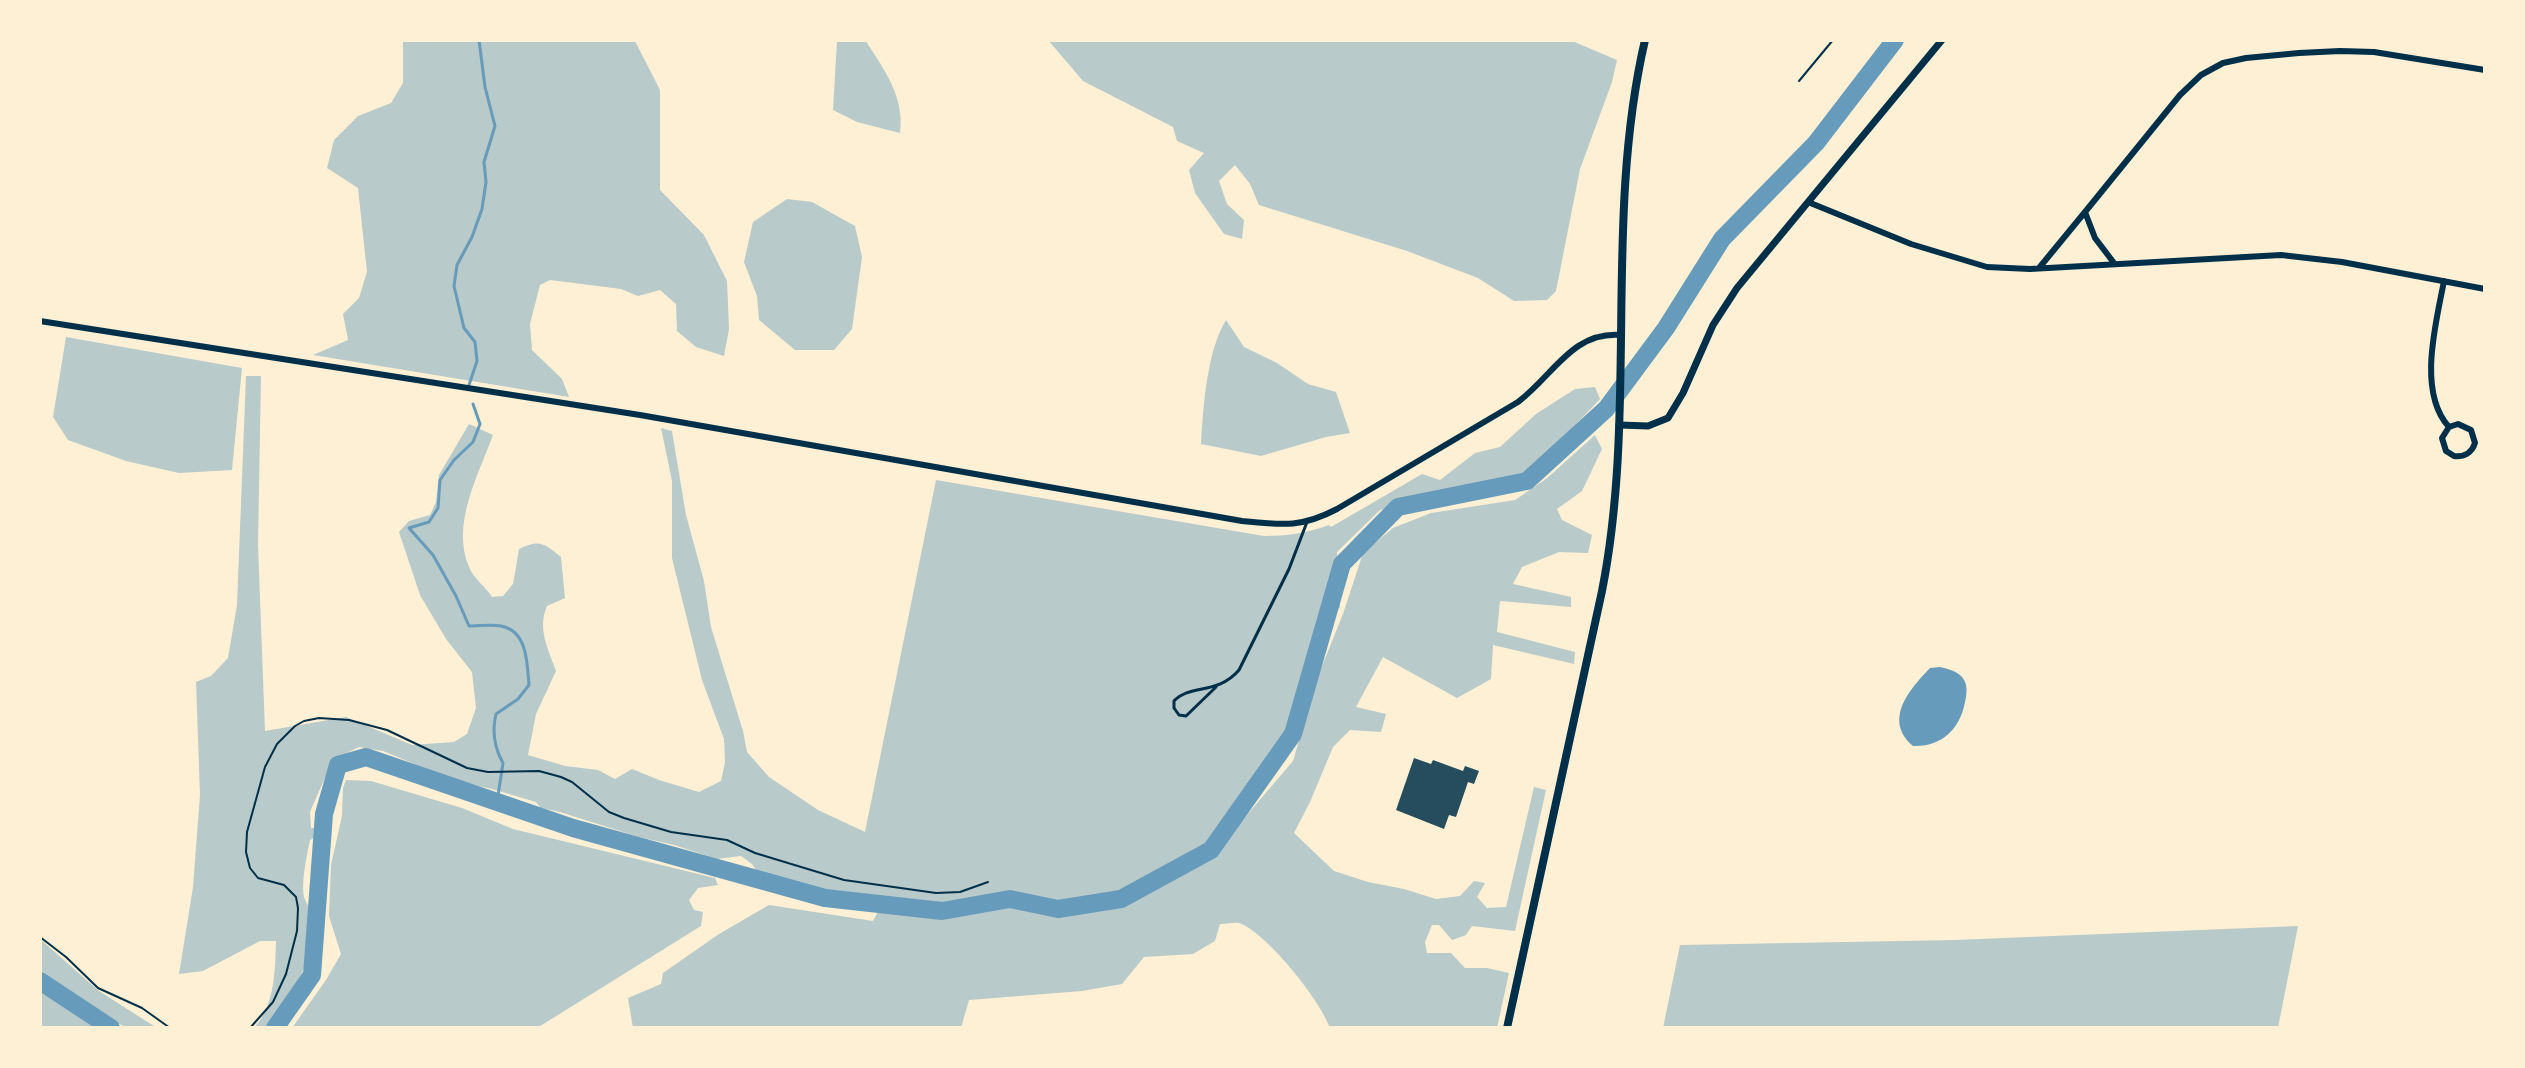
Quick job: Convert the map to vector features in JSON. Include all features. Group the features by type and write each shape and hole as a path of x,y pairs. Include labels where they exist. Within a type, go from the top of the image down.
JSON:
{"main road":[{"path":"1507,1028 1605,574 1616,496 1626,164 1645,40"}],"street":[{"path":"1619,425 1648,426 1668,418 1728,301 1942,40"},
{"path":"2038,268 2180,95 2201,75 2223,63 2289,54 2357,51 2485,70"},
{"path":"1808,202 1911,244 1978,266 2038,268 2281,255 2342,262 2485,289"},
{"path":"2085,212 2095,238 2114,263"},
{"path":"2444,281 2434,340 2432,385 2437,410 2449,427"},
{"path":"40,321 640,415 1242,521 1281,524 1307,522 1337,509 1518,402 1579,344 1600,336 1621,335"},
{"path":"2458,424 2471,430 2475,443 2469,452 2457,456 2446,451 2442,438 2449,427 2458,424"}],"lane":[{"path":"1216,687 1179,695 1174,701 1174,708 1179,715 1186,716 1239,670 1289,569 1307,522"}],"path":[{"path":"1799,81 1833,40"},
{"path":"250,1028 273,1002 286,974 297,931 298,908 296,897 284,885 258,878 250,868 246,852 247,832 261,780 277,744 295,726 319,718 349,720 404,736 467,768 495,772 539,771 561,777 572,782 609,812 624,818 671,832 727,840 755,853 844,880 936,893 960,892 988,882"},
{"path":"40,937 98,988 142,1008 170,1028"}],"shaded area":[{"path":"403,40 635,41 660,90 660,190 704,235 727,281 729,329 724,356 696,347 677,331 676,304 660,290 638,296 621,289 550,280 540,285 530,324 532,350 562,379 569,397 313,355 348,340 343,314 359,298 367,272 358,188 327,168 334,140 358,116 391,103 403,83"},
{"path":"837,40 865,40 896,95 900,133 857,122 833,110"},
{"path":"1048,40 1570,40 1617,60 1580,169 1556,291 1547,300 1514,301 1478,278 1407,251 1259,205 1250,184 1235,165 1219,181 1227,204 1244,220 1242,239 1224,234 1195,193 1189,170 1204,153 1177,141 1173,127 1083,81"},
{"path":"787,199 812,202 855,226 862,257 852,329 834,350 795,350 759,320 757,296 744,262 753,222"},
{"path":"1226,320 1244,347 1277,363 1308,384 1336,392 1350,433 1261,456 1201,444 1210,363"},
{"path":"66,337 242,368 232,470 179,473 126,461 68,440 53,417"},
{"path":"246,376 261,376 258,545 265,731 346,717 412,745 454,742 467,734 476,708 472,672 446,639 420,595 399,532 409,521 430,515 436,502 439,475 469,424 493,435 474,483 465,517 464,551 473,575 492,597 503,596 513,584 519,549 542,544 561,557 565,598 547,606 543,623 556,671 536,714 528,755 565,766 598,770 615,779 632,769 699,792 721,781 725,762 724,739 702,680 672,558 672,481 661,428 672,431 686,515 704,581 711,627 747,752 769,777 818,810 865,832 936,480 1264,536 1297,534 1331,527 1422,474 1440,480 1475,453 1500,447 1536,414 1575,389 1595,387 1600,399 1525,478 1380,510 1337,552 1340,608 1333,606 1287,753 1227,834 1213,848 1217,850 1293,761 1316,681 1363,553 1393,528 1431,513 1515,500 1546,479 1595,435 1602,449 1582,491 1557,509 1562,520 1592,535 1588,553 1559,552 1522,567 1513,584 1571,597 1571,607 1500,601 1497,632 1575,652 1574,664 1493,645 1491,679 1457,698 1383,657 1356,707 1386,714 1381,732 1350,730 1333,747 1294,833 1334,871 1436,899 1460,896 1474,881 1485,883 1477,897 1487,908 1506,907 1534,787 1546,790 1515,931 1472,926 1466,935 1452,940 1439,925 1432,925 1425,942 1427,953 1451,953 1465,968 1487,968 1509,973 1497,1028 1330,1028 1316,1001 1277,953 1250,929 1234,923 1220,924 1215,941 1193,954 1144,957 1122,984 1082,991 969,1000 961,1028 633,1028 628,998 661,984 663,973 719,934 769,905 873,921 880,908 851,902 853,893 813,889 757,872 741,856 717,859 639,837 541,808 536,802 492,789 432,776 417,765 383,751 359,747 330,766 310,812 311,828 326,828 325,832 310,840 305,868 304,897 312,930 307,961 294,989 266,1028 254,1028 270,998 276,941 260,941 203,971 179,974 193,887 200,795 196,682 211,676 228,658 237,605"},
{"path":"346,780 371,781 462,808 513,829 715,878 718,885 698,888 689,900 694,910 703,912 701,926 537,1028 292,1028 341,954 329,916 331,865"},
{"path":"2298,926 2278,1028 1663,1028 1680,945 1955,940"},
{"path":"40,939 99,991 157,1028 128,1028 95,1013 40,974"},
{"path":"40,990 95,1028 40,1028"}],"water":[{"path":"1940,667 1955,672 1964,680 1967,692 1963,712 1954,728 1941,740 1913,746 1900,726 1902,706 1907,695 1930,668"}],"building":[{"path":"1414,758 1431,764 1433,760 1463,771 1465,766 1479,771 1474,784 1468,782 1456,817 1449,815 1444,829 1396,810"}],"waterway":[{"path":"469,385 477,361 475,342 464,328 454,286 457,265 482,209 486,182 484,162 495,126 485,87 479,40"},
{"path":"275,1028 312,975 324,814 338,765 366,757 573,828 825,898 942,911 1010,899 1058,909 1121,899 1211,850 1293,734 1342,564 1398,507 1527,481 1606,409 1666,328 1722,239 1816,143 1895,40"},
{"path":"473,404 480,424 473,442 454,460 440,480 438,508 429,522 409,528 433,555 469,626 497,625 510,629 521,641 524,650 529,685 518,699 496,714 494,733 503,763 497,802"},
{"path":"40,981 111,1028"}]}
